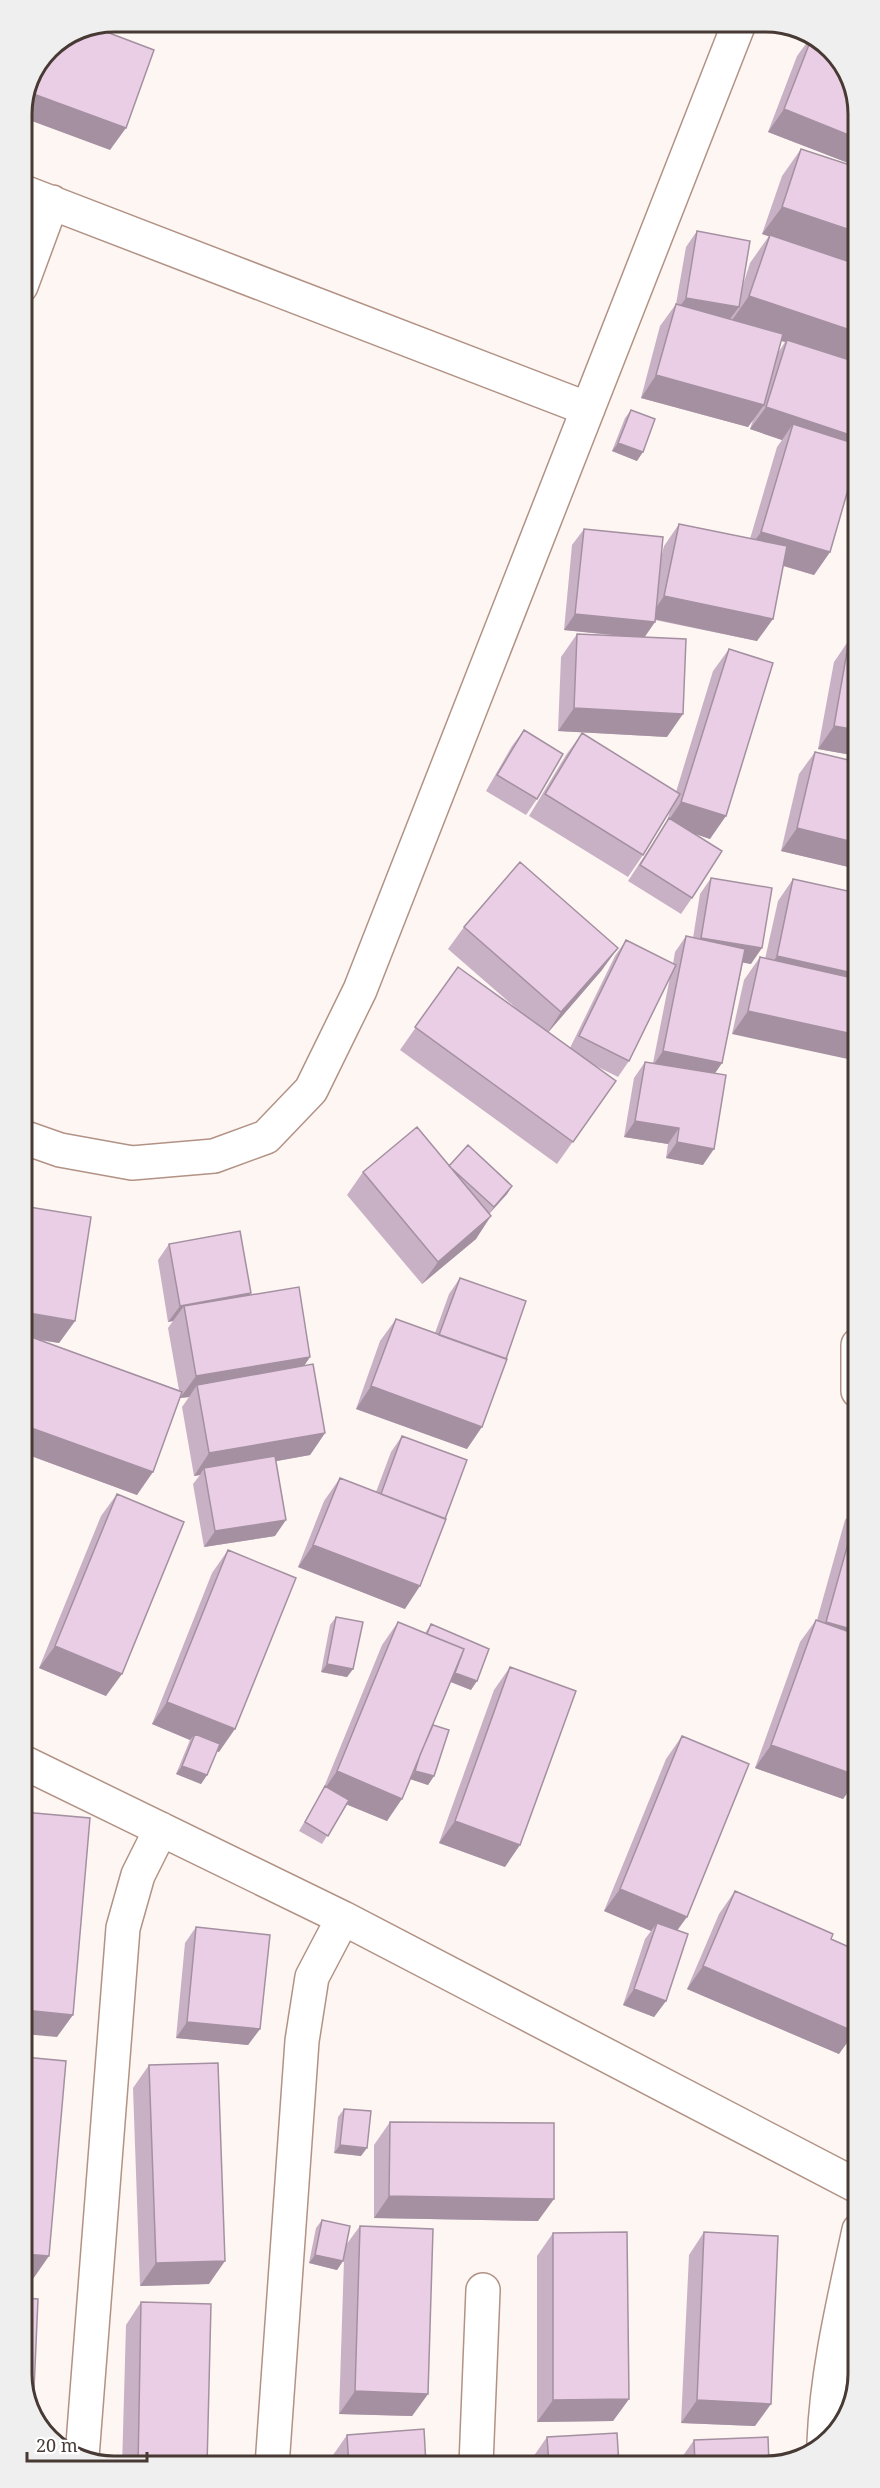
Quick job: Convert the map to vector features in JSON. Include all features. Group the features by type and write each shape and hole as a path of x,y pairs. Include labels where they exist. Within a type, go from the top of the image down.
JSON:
{"street":[{"path":"32,1140 60,1150 132,1163 214,1156 266,1137 310,1090 360,990 736,32"},
{"path":"32,195 588,409"},
{"path":"32,256 52,202"},
{"path":"32,1766 343,1918 848,2181"},
{"path":"83,2450 123,1928 138,1875 161,1829"},
{"path":"273,2456 302,2041 312,1977 343,1918"},
{"path":"824,2433 825,2408 848,2285"},
{"path":"476,2456 483,2290"}],"building":[{"path":"107,32 154,50 126,128 34,94 48,63 72,42 97,33"},
{"path":"810,43 828,59 842,82 848,103 848,135 784,109"},
{"path":"801,149 848,164 848,229 782,207"},
{"path":"697,231 750,241 739,307 686,298"},
{"path":"770,235 848,261 848,329 749,296"},
{"path":"676,304 783,334 764,405 656,375"},
{"path":"787,340 848,359 848,434 766,407"},
{"path":"631,410 655,419 643,452 618,443"},
{"path":"793,424 848,441 848,490 830,552 761,532"},
{"path":"679,524 787,546 773,619 664,596"},
{"path":"584,529 663,537 655,622 575,614"},
{"path":"577,634 686,639 683,714 574,708"},
{"path":"848,646 848,728 834,726"},
{"path":"729,649 773,663 726,816 681,802"},
{"path":"524,730 563,754 537,799 497,775"},
{"path":"582,733 680,794 643,855 545,794"},
{"path":"815,752 848,760 848,841 797,828"},
{"path":"669,818 722,851 692,898 640,865"},
{"path":"520,862 618,948 561,1012 464,927"},
{"path":"711,878 772,888 762,948 701,938"},
{"path":"793,879 848,891 848,972 777,956"},
{"path":"686,936 745,949 722,1063 663,1051"},
{"path":"626,940 676,965 629,1061 579,1036"},
{"path":"760,957 848,977 848,1033 748,1011"},
{"path":"458,967 616,1081 573,1142 415,1027"},
{"path":"645,1062 726,1075 714,1149 677,1142 679,1128 635,1121"},
{"path":"417,1127 491,1216 438,1262 363,1172"},
{"path":"468,1145 512,1186 494,1207 449,1166"},
{"path":"32,1207 91,1217 75,1321 32,1314"},
{"path":"240,1231 251,1293 180,1306 169,1244"},
{"path":"460,1278 526,1301 506,1359 439,1335"},
{"path":"299,1287 310,1357 196,1376 184,1306"},
{"path":"396,1319 507,1359 482,1427 371,1386"},
{"path":"32,1337 182,1392 153,1472 32,1428"},
{"path":"313,1364 325,1433 209,1453 197,1385"},
{"path":"402,1436 467,1460 445,1519 381,1494"},
{"path":"275,1456 286,1520 215,1531 204,1468"},
{"path":"340,1478 446,1519 420,1586 313,1545"},
{"path":"117,1494 184,1522 122,1674 55,1646"},
{"path":"848,1544 848,1628 826,1622"},
{"path":"228,1550 296,1578 235,1729 167,1702"},
{"path":"336,1617 363,1622 353,1669 327,1664"},
{"path":"816,1620 848,1631 848,1772 771,1745"},
{"path":"398,1622 464,1649 402,1799 337,1771"},
{"path":"431,1624 489,1649 477,1681 455,1673 464,1649 427,1634"},
{"path":"510,1667 576,1691 520,1845 455,1821"},
{"path":"433,1725 449,1730 434,1776 415,1771"},
{"path":"195,1734 220,1744 207,1775 182,1766"},
{"path":"682,1736 749,1764 687,1917 620,1889"},
{"path":"325,1786 349,1800 328,1836 305,1822"},
{"path":"32,1813 90,1818 73,2015 32,2011"},
{"path":"735,1891 833,1934 831,1939 848,1947 848,2029 703,1966"},
{"path":"657,1923 688,1934 666,2001 634,1989"},
{"path":"196,1927 270,1935 260,2029 187,2022"},
{"path":"32,2058 66,2061 49,2256 32,2255"},
{"path":"218,2063 225,2261 156,2263 149,2065"},
{"path":"344,2109 371,2111 367,2148 340,2145"},
{"path":"390,2122 554,2123 554,2199 389,2196"},
{"path":"322,2220 350,2226 343,2261 315,2255"},
{"path":"360,2226 433,2229 428,2394 355,2391"},
{"path":"627,2232 629,2399 553,2400 553,2233"},
{"path":"704,2232 778,2236 771,2404 697,2400"},
{"path":"32,2299 38,2299 34,2395"},
{"path":"141,2302 211,2304 207,2456 138,2456"},
{"path":"424,2429 426,2456 348,2456 347,2435"},
{"path":"617,2433 618,2456 548,2456 547,2437"},
{"path":"768,2437 769,2456 695,2456 694,2440"}]}
